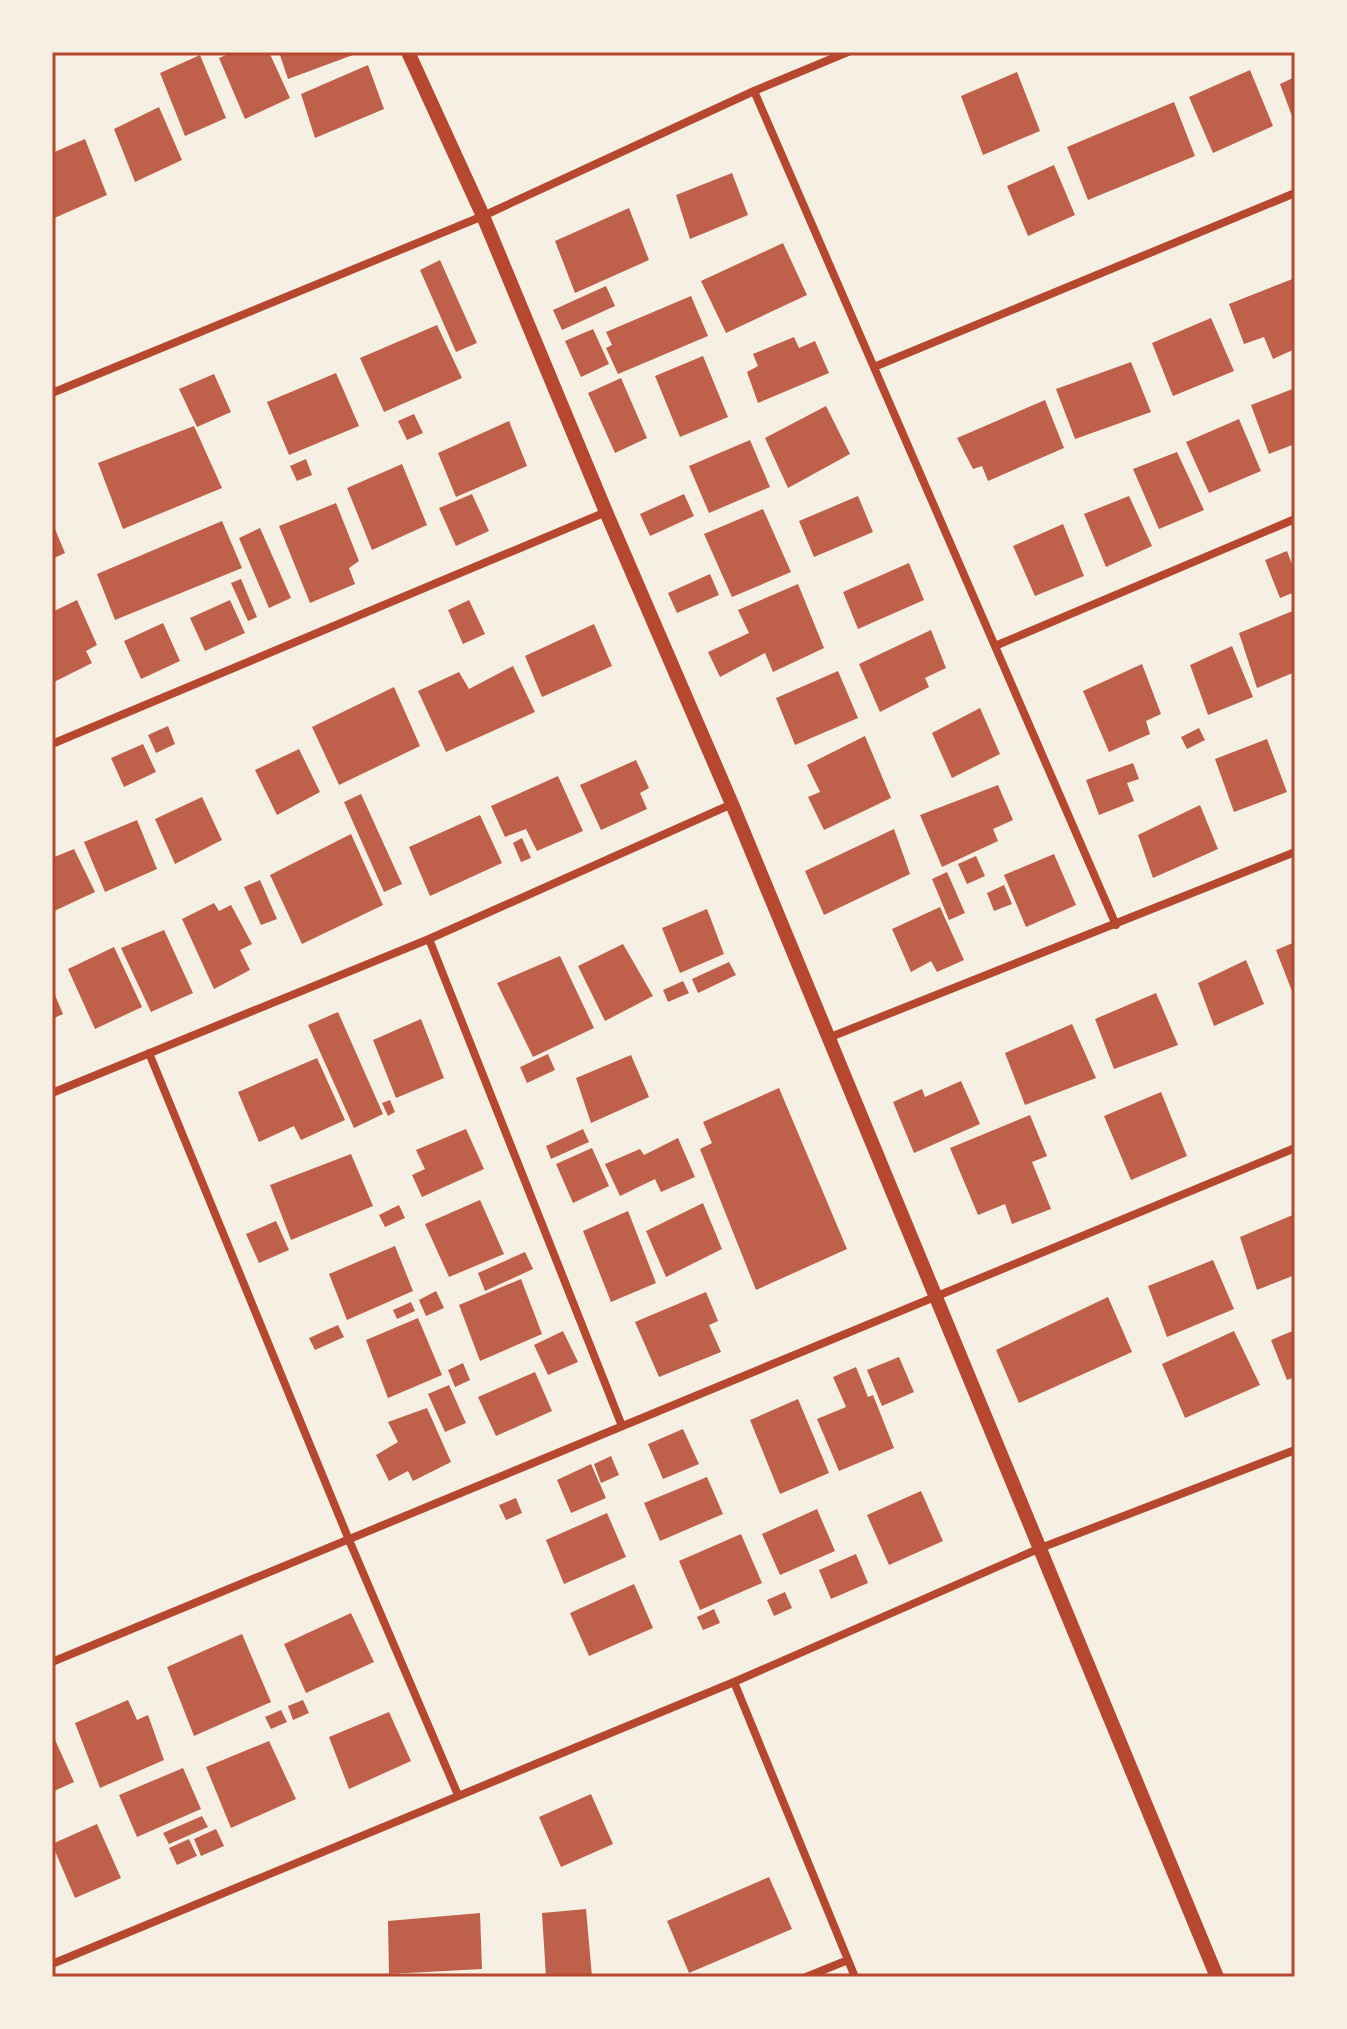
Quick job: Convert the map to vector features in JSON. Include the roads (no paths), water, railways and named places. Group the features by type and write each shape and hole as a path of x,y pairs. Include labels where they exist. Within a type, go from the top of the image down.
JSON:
{"street":[{"path":"408,52 483,216 732,804 1217,1977"},
{"path":"52,393 483,216 754,91 848,52"},
{"path":"754,91 1116,925"},
{"path":"874,367 1295,193"},
{"path":"52,744 606,512"},
{"path":"995,646 1295,519"},
{"path":"52,1093 429,939 732,804"},
{"path":"828,1038 1295,852"},
{"path":"429,939 622,1426"},
{"path":"149,1053 349,1540 458,1795"},
{"path":"52,1662 1295,1148"},
{"path":"52,1964 734,1682 1038,1549 1295,1450"},
{"path":"734,1682 855,1977"},
{"path":"806,1977 848,1960"}]}
